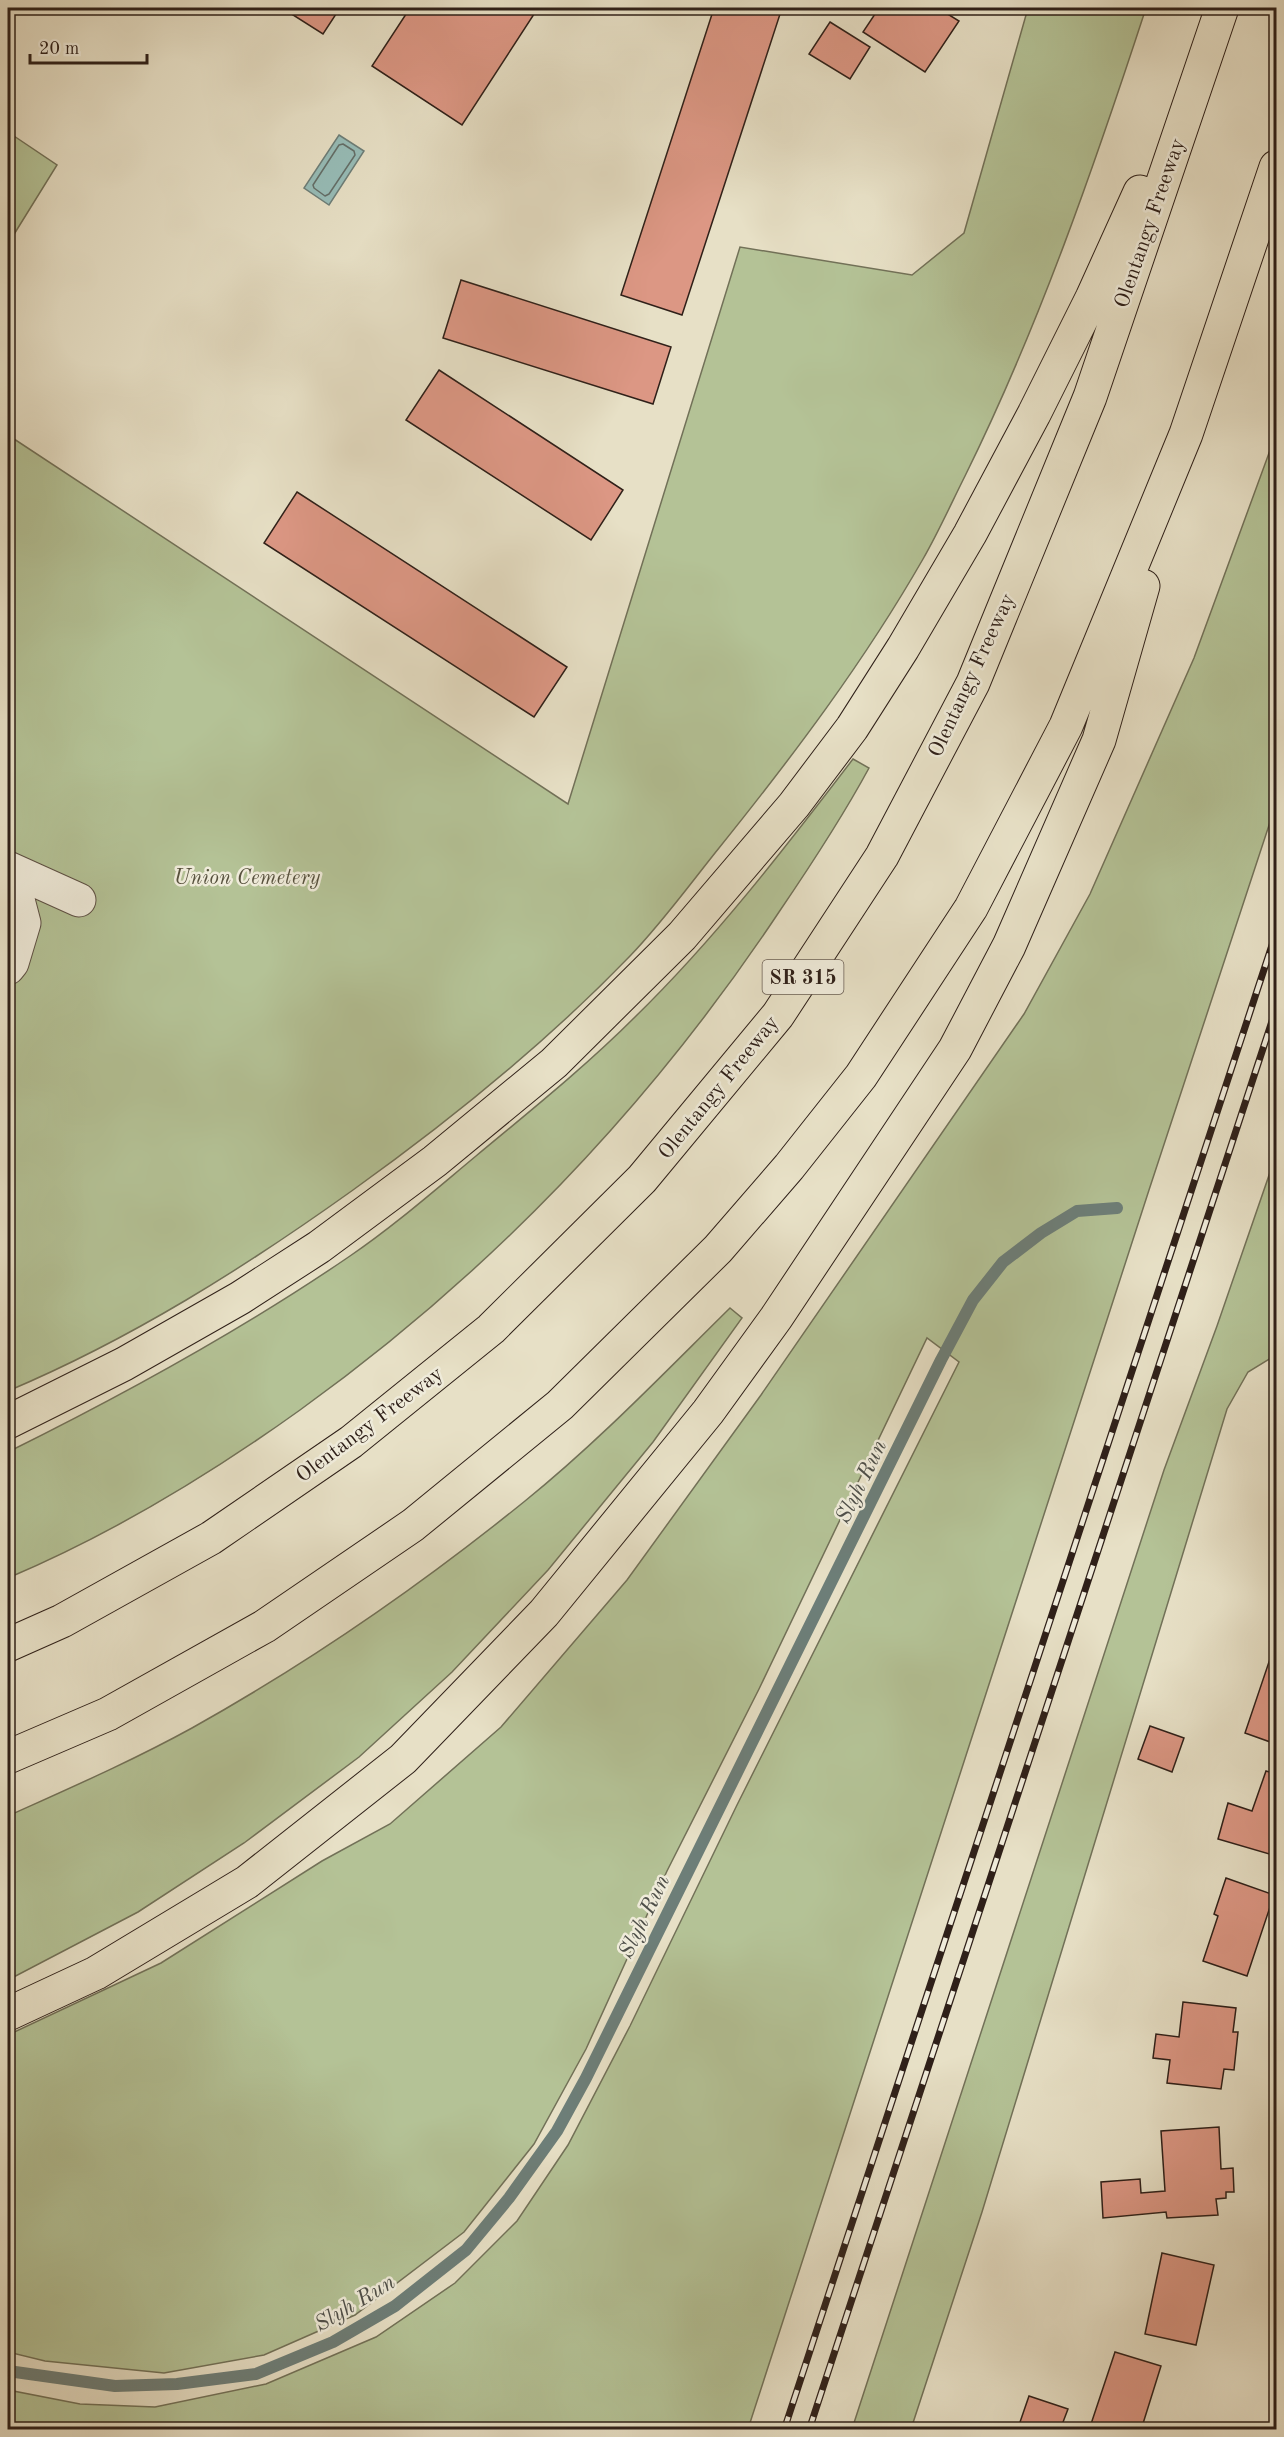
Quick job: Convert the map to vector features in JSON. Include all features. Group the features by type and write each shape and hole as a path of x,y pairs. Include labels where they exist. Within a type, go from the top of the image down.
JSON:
{"highway":[{"path":"8,1422 144,1353 240,1298 318,1247 435,1161 554,1063 690,927 795,805 852,728 903,648 970,534 1092,298 1220,12"},
{"name":"Olentangy Freeway","path":"8,1645 62,1621 211,1538 351,1442 491,1329 642,1179 778,1015 882,856 973,682 1090,397 1220,12"},
{"path":"8,2014 96,1973 247,1882 403,1759 544,1613 708,1412 776,1318 955,1049 1009,946 1099,740 1186,434 1276,167"},
{"path":"8,1757 108,1714 265,1626 413,1525 560,1405 718,1249 789,1167 861,1076 971,908 1066,726 1186,434"}],"lane":[{"path":"9,869 79,900"},
{"path":"8,968 12,963 24,923 9,869"}],"green space":[{"name":"Union Cemetery","path":"1028,8 1146,8 1064,245 992,419 923,559 877,635 801,743 642,943 565,1019 462,1108 353,1190 228,1274 98,1349 8,1391 8,435 568,804 740,247 912,275 964,233"},
{"path":"8,132 57,165 8,244"},
{"path":"1276,434 1276,804 748,2429 8,2429 8,2390 80,2404 155,2407 266,2384 376,2337 455,2283 517,2221 568,2145 630,2026 737,1805 959,1362 927,1338 759,1689 667,1871 586,2049 534,2144 464,2232 355,2315 264,2355 164,2373 45,2361 8,2352 8,2035 161,1963 322,1861 390,1824 501,1727 627,1580 761,1395 1024,1014 1090,894 1194,658"},
{"path":"853,759 869,768 814,859 729,984 621,1119 501,1244 370,1358 230,1458 122,1523 8,1578 8,1452 139,1384 267,1310 350,1256 414,1208 577,1071 665,987 721,925"},
{"path":"1276,1155 1276,1355 1248,1372 1227,1409 982,2212 911,2429 852,2429 1164,1470"},
{"path":"730,1308 742,1318 653,1442 548,1570 452,1672 359,1757 244,1843 138,1912 8,1980 8,1816 124,1763 192,1728 322,1650 405,1593 552,1478 630,1407"}],"water":[{"path":"339,135 364,151 329,205 304,188"}],"building":[{"path":"282,8 340,8 323,34"},
{"path":"410,8 538,8 462,125 372,66"},
{"path":"714,8 782,8 682,315 621,295"},
{"path":"879,8 938,8 959,21 925,72 863,32"},
{"path":"830,22 870,47 850,79 809,54"},
{"path":"461,280 671,347 653,404 443,338"},
{"path":"439,370 623,490 591,540 406,420"},
{"path":"297,492 567,667 534,717 264,543"},
{"path":"1272,1653 1276,1655 1276,1744 1245,1733"},
{"path":"1150,1726 1184,1738 1172,1772 1138,1759"},
{"path":"1266,1771 1276,1774 1276,1856 1218,1839 1228,1803 1252,1811"},
{"path":"1226,1878 1274,1895 1247,1976 1203,1961 1218,1916 1214,1914"},
{"path":"1183,2002 1236,2008 1233,2032 1238,2032 1234,2070 1224,2069 1221,2089 1167,2083 1170,2060 1153,2058 1156,2034 1179,2037"},
{"path":"1219,2127 1221,2169 1233,2168 1234,2192 1226,2192 1226,2198 1216,2199 1218,2215 1167,2218 1166,2212 1103,2218 1101,2182 1140,2179 1141,2193 1165,2191 1161,2131"},
{"path":"1162,2253 1214,2265 1196,2345 1145,2334"},
{"path":"1115,2352 1161,2366 1141,2430 1098,2430 1090,2427"},
{"path":"1029,2396 1068,2409 1060,2430 1031,2430 1019,2425"}],"waterway":[{"name":"Slyh Run","path":"8,2371 115,2386 177,2384 256,2374 333,2342 395,2306 466,2250 509,2198 557,2131 586,2078 941,1360 973,1300 1003,1262 1041,1233 1077,1211 1117,1208"}],"railway":[{"path":"784,2430 1276,933"},
{"path":"809,2430 1276,1009"}]}
